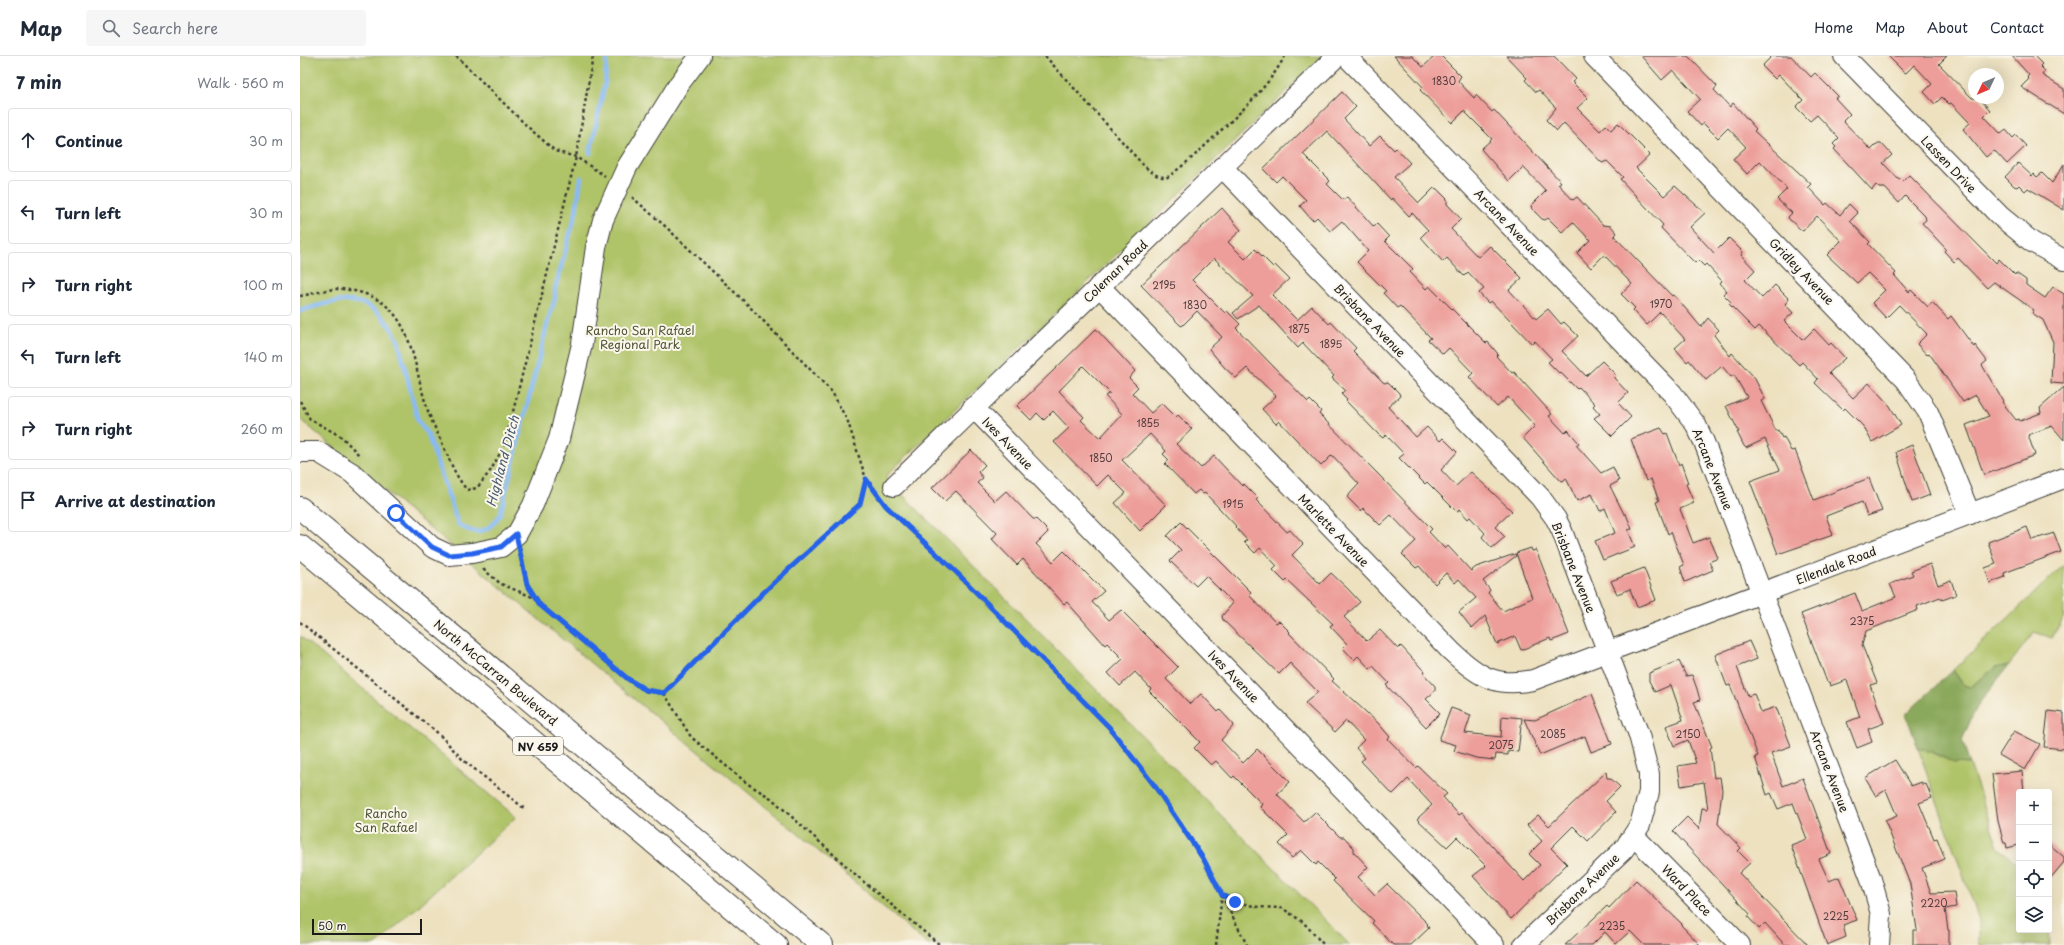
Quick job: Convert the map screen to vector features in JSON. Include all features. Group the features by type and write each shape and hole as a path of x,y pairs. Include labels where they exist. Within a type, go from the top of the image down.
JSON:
{"main road":[{"name":"North McCarran Boulevard","path":"300,508 822,945"},
{"name":"NV 659","path":"300,546 776,945"}],"street":[{"path":"300,452 318,452 352,473 432,547 449,555 472,553 501,547 516,534 533,505 559,439 582,344 596,247 603,220 627,167 679,84 700,56"},
{"name":"Coleman Road","path":"894,486 973,407 1337,56"},
{"name":"Arcane Avenue","path":"1346,56 1672,393 1685,409 1704,442 1878,897 1881,914 1879,945"},
{"name":"Gridley Avenue","path":"1594,56 1906,380 1928,412 1970,514"},
{"name":"Lassen Drive","path":"1844,56 2000,216 2032,242 2064,260"},
{"name":"Brisbane Avenue","path":"1222,167 1540,497 1556,519 1562,532 1639,734 1649,774 1649,792 1646,809 1634,836 1615,859 1524,945"},
{"name":"Marlette Avenue","path":"1099,286 1451,651 1474,671 1492,680 1508,683 1522,682 1608,652"},
{"name":"Ives Avenue","path":"973,407 1494,945"},
{"name":"Ellendale Road","path":"1608,652 2064,478"},
{"name":"Ward Place","path":"1634,836 1740,945"}],"path":[{"path":"456,56 528,127 555,151 576,157 618,186 666,227 747,304 832,392 848,422 866,479 886,506 958,574 1109,727 1154,785 1204,860 1248,945"},
{"path":"300,296 340,289 362,292 381,301 399,320 414,351 428,409 456,476 467,490 477,488 491,470 505,444 576,157 593,56"},
{"path":"1045,56 1145,167 1156,175 1166,178 1182,168 1251,102 1270,81 1285,56"},
{"path":"664,693 764,592 860,504 866,479"},
{"path":"516,534 527,584 540,605 628,679 646,690 664,693 692,737 748,784 771,798 865,883 940,945"},
{"path":"300,622 440,734 463,760 525,809"},
{"path":"1216,945 1222,895"},
{"path":"1222,895 1235,902 1258,907 1282,908 1303,922 1324,945"}],"green space":[{"name":"Rancho San Rafael Regional Park","path":"300,56 1323,56 885,477 1350,945 928,945 802,837 617,685 300,419"},
{"path":"2064,565 2064,617 2052,638 2034,632 2009,665 1995,668 1970,687 1964,685 1953,670"},
{"name":"Rancho San Rafael","path":"300,636 516,817 376,945 300,945"},
{"path":"2009,665 1977,706 1962,740 1970,764 1954,763 1932,752 1918,748 1906,714 1953,670 1963,685 1970,687 1995,668"},
{"path":"1918,748 1932,752 1954,763 1970,764 1998,847 2016,862 2016,933 2049,933 2050,945 1979,945 1979,920"}],"building":[{"path":"1394,56 1412,56 1423,67 1435,56 1441,56 1461,76 1458,81 1474,98 1476,95 1492,112 1494,110 1561,182 1558,184 1573,200 1577,197 1603,225 1611,226 1617,233 1614,236 1672,296 1674,295 1701,327 1708,318 1719,330 1714,335 1730,356 1732,353 1754,377 1765,399 1761,401 1776,431 1778,430 1782,438 1784,437 1791,451 1795,450 1814,500 1869,478 1882,511 1867,516 1862,502 1826,516 1833,535 1778,554 1750,481 1780,470 1765,439 1746,448 1737,432 1739,432 1726,406 1747,397 1734,375 1731,377 1722,366 1706,380 1689,360 1687,362 1675,348 1685,339 1660,312 1647,325 1633,310 1635,308 1621,294 1632,284 1604,255 1591,268 1577,253 1590,240 1573,222 1562,232 1548,218 1545,220 1542,219 1532,209 1531,206 1546,191 1523,167 1509,181 1481,149 1492,139 1464,111 1452,123 1420,90 1423,87"},
{"path":"1506,56 1554,56 1576,79 1572,82 1588,98 1577,108 1600,131 1606,125 1611,130 1618,123 1650,155 1636,168 1664,196 1675,186 1705,213 1690,227 1714,253 1729,238 1743,252 1741,255 1755,270 1745,280 1762,298 1775,285 1789,299 1785,304 1793,313 1784,321 1803,340 1814,329 1829,345 1831,343 1845,358 1829,373 1853,398 1869,383 1890,406 1901,425 1872,442 1863,426 1845,408 1843,410 1815,383 1818,379 1802,362 1799,365 1759,326 1755,330 1729,304 1731,302 1723,294 1727,291 1720,283 1722,281 1706,264 1704,266 1698,260 1695,263 1661,228 1663,225 1620,179 1623,177 1607,161 1602,163 1564,123 1557,131 1546,120 1556,108 1539,90 1536,92 1525,80 1527,78"},
{"path":"1641,56 1688,56 1717,86 1714,90 1730,107 1733,103 1756,129 1754,131 1811,184 1808,187 1825,205 1827,203 1840,215 1849,204 1858,213 1850,221 1870,242 1868,244 1896,273 1894,275 1909,292 1911,290 1928,307 1932,302 1948,319 1951,316 1974,347 1975,345 1987,361 1982,365 2003,401 2002,402 2016,420 2019,419 2020,421 2041,413 2040,408 2064,387 2064,440 2052,426 2028,435 2035,455 1984,475 1966,425 1989,416 1976,395 1963,402 1929,353 1927,355 1917,344 1927,334 1899,305 1886,318 1872,303 1885,290 1868,273 1857,283 1827,255 1841,241 1817,216 1803,231 1789,219 1788,217 1792,213 1777,199 1787,189 1760,161 1747,174 1733,159 1746,147 1728,128 1718,138 1703,123 1701,126 1687,111 1700,99 1673,70 1662,80"},
{"path":"1772,56 1791,56 1811,77 1815,73 1838,96 1835,98 1850,114 1843,121 1871,150 1878,143 1881,143 1892,155 1883,163 1899,180 1901,179 1903,181 1909,175 1996,263 1999,259 2015,275 2016,273 2026,280 2026,285 2045,298 2053,287 2064,294 2064,384 2051,383 2053,342 2043,320 2032,313 2034,310 1994,282 1987,288 1958,258 1954,262 1944,251 1946,249 1922,223 1926,220 1925,216 1905,196 1899,203 1885,188 1879,188 1876,185 1872,190 1834,149 1836,147 1833,144 1839,138 1817,115 1810,121 1796,107 1803,100 1779,75 1775,79 1762,66"},
{"path":"1888,56 1947,56 1939,64 1968,94 1968,104 1984,104 1990,110 1984,116 2001,134 2006,130 2013,138 2016,135 2026,146 2007,164 1996,152 1993,151 1986,157 1963,129 1970,123 1951,103 1949,104 1942,97 1935,104 1924,92 1932,84 1914,65 1906,73"},
{"path":"2012,56 2034,56 2042,64 2040,66 2045,71 2042,75 2064,89 2064,114 2021,87 2029,79 2027,77 2029,75"},
{"path":"1342,92 1356,107 1344,119 1369,146 1380,136 1394,150 1396,148 1410,163 1394,177 1419,203 1434,188 1437,189 1447,199 1447,204 1461,219 1451,229 1478,257 1490,246 1522,278 1509,290 1536,319 1548,309 1561,324 1564,322 1578,336 1562,351 1586,376 1602,361 1615,374 1614,378 1628,393 1618,403 1631,417 1612,436 1594,418 1600,414 1593,406 1595,404 1579,387 1577,389 1548,362 1552,359 1535,341 1532,344 1491,301 1488,303 1479,293 1484,289 1468,272 1464,276 1447,258 1443,262 1421,237 1428,230 1412,213 1409,216 1392,198 1391,200 1327,131 1303,154 1330,181 1327,184 1343,200 1347,197 1374,227 1377,224 1389,237 1385,241 1413,269 1410,272 1426,289 1429,286 1486,343 1488,342 1498,354 1496,356 1512,373 1514,372 1552,414 1549,416 1565,433 1568,430 1579,443 1576,445 1601,473 1613,467 1619,481 1610,486 1624,514 1626,514 1632,529 1628,530 1635,547 1603,560 1595,541 1615,533 1605,508 1600,511 1592,494 1577,501 1566,478 1563,481 1560,480 1523,438 1535,426 1508,397 1497,407 1469,377 1473,373 1449,348 1443,354 1428,340 1431,338 1400,306 1397,308 1383,293 1386,291 1357,262 1368,251 1342,221 1330,231 1317,217 1314,220 1311,219 1300,206 1306,200 1282,176 1276,182 1263,169"},
{"path":"2018,163 2032,176 2034,174 2037,177 2042,173 2052,183 2064,164 2064,210 2028,188 2025,191 2019,185 2017,187 2014,186 2005,177"},
{"path":"1222,208 1241,230 1228,242 1245,259 1255,249 1273,267 1275,265 1289,279 1272,295 1297,320 1312,306 1329,324 1331,322 1356,348 1353,351 1384,383 1388,382 1399,393 1400,396 1388,407 1416,437 1427,427 1440,441 1443,438 1457,452 1441,470 1456,486 1471,472 1512,511 1495,527 1505,537 1492,548 1482,537 1485,533 1470,517 1468,519 1459,509 1458,511 1454,509 1427,482 1425,484 1399,458 1404,454 1386,435 1383,438 1379,435 1346,401 1347,400 1341,394 1345,390 1332,378 1334,376 1303,343 1298,348 1259,305 1238,319 1233,313 1253,296 1214,258 1192,280 1225,313 1227,311 1240,324 1236,328 1308,402 1310,400 1321,411 1319,414 1432,529 1429,532 1445,549 1448,546 1471,571 1476,567 1515,554 1516,556 1483,581 1490,590 1488,593 1503,611 1532,598 1516,553 1531,548 1532,551 1536,550 1569,634 1551,641 1550,638 1521,650 1515,636 1497,644 1485,616 1472,628 1459,612 1476,598 1459,579 1455,583 1446,573 1435,584 1419,566 1416,568 1402,554 1416,541 1391,515 1380,525 1363,508 1361,511 1347,497 1359,484 1332,455 1321,466 1279,421 1276,424 1262,409 1276,396 1247,368 1236,378 1225,368 1209,349 1222,337 1197,311 1182,326 1141,285"},
{"path":"1096,329 1135,371 1129,378 1138,387 1132,393 1151,413 1162,403 1176,417 1178,415 1192,429 1176,444 1201,468 1214,456 1242,486 1244,484 1258,498 1256,500 1287,532 1290,530 1303,544 1292,555 1320,584 1331,573 1348,589 1360,602 1344,617 1367,641 1380,630 1398,649 1401,646 1424,671 1423,673 1435,686 1435,691 1426,699 1440,713 1426,727 1386,685 1389,683 1373,666 1370,669 1358,656 1354,660 1343,648 1347,644 1330,626 1333,624 1287,580 1285,582 1273,570 1277,566 1260,548 1255,553 1244,542 1247,540 1235,527 1236,526 1205,493 1203,494 1199,490 1194,494 1165,464 1169,460 1163,454 1166,451 1150,434 1122,460 1166,505 1140,531 1115,503 1126,493 1108,475 1097,486 1054,442 1069,428 1053,411 1044,420 1037,413 1031,420 1017,406","holes":["1083,366 1110,393 1105,396 1122,414 1100,438 1081,420 1084,417 1059,391"]},
{"path":"1661,428 1665,434 1667,433 1679,465 1681,463 1688,483 1686,484 1694,503 1680,509 1693,543 1709,537 1718,558 1709,562 1713,570 1685,582 1680,567 1684,565 1671,532 1668,534 1656,502 1659,501 1651,479 1646,481 1631,439"},
{"path":"1912,445 1930,495 1912,502 1896,452"},
{"path":"971,450 985,465 978,472 983,478 977,483 995,501 1006,491 1033,519 1036,519 1047,530 1048,532 1036,544 1053,562 1064,551 1104,591 1092,602 1109,620 1121,610 1178,667 1166,679 1190,704 1201,694 1218,712 1220,710 1234,725 1221,740 1243,763 1257,749 1290,782 1277,794 1304,822 1315,812 1340,837 1344,837 1354,848 1354,852 1368,867 1358,877 1375,895 1387,884 1428,924 1427,925 1429,928 1411,945 1393,945 1372,923 1374,921 1333,881 1335,879 1318,862 1316,865 1301,850 1292,858 1279,844 1288,835 1260,807 1262,804 1234,776 1232,778 1216,761 1211,765 1194,748 1200,742 1149,691 1151,689 1135,672 1120,686 1108,673 1123,659 1107,643 1105,645 1067,602 1064,604 1023,559 1017,565 992,539 997,533 956,491 945,501 932,488"},
{"path":"1181,522 1251,592 1249,595 1276,623 1279,621 1290,632 1289,633 1334,679 1332,681 1378,723 1390,737 1388,739 1416,768 1418,766 1447,794 1443,797 1459,815 1462,813 1524,881 1540,865 1529,854 1542,841 1527,825 1538,815 1549,826 1606,772 1607,778 1610,778 1620,787 1606,801 1616,812 1588,841 1573,826 1551,848 1567,864 1511,919 1473,876 1486,866 1457,837 1447,847 1417,819 1432,805 1408,779 1393,794 1390,792 1361,761 1365,758 1356,748 1364,740 1346,721 1335,732 1305,703 1318,692 1290,663 1279,674 1223,620 1222,616 1233,603 1206,576 1196,586 1170,561 1181,550 1167,536"},
{"path":"2027,527 2032,540 2054,533 2061,552 2004,573 2005,577 1990,583 1985,568 1996,564 1988,542"},
{"path":"1930,564 1938,585 1951,580 1956,595 1942,600 1940,597 1917,606 1918,610 1866,631 1862,645 1877,683 1870,685 1884,723 1868,729 1872,742 1857,748 1847,722 1860,717 1847,680 1830,686 1829,682 1827,682 1801,614 1855,593 1862,611 1896,597 1890,584 1913,575 1911,571"},
{"path":"1644,568 1656,600 1637,607 1630,589 1617,594 1611,581"},
{"path":"1749,641 1757,659 1737,667 1748,696 1754,694 1761,712 1776,707 1791,746 1771,753 1783,786 1803,778 1831,854 1819,859 1829,881 1839,877 1857,920 1843,925 1846,937 1827,945 1791,845 1807,839 1793,803 1778,809 1771,793 1767,795 1755,757 1758,756 1730,685 1727,686 1715,655"},
{"path":"1679,661 1686,676 1692,675 1697,689 1700,700 1694,702 1712,747 1710,748 1714,778 1720,777 1722,790 1718,824 1741,848 1738,851 1750,863 1739,873 1808,945 1785,945 1765,923 1759,929 1748,917 1750,914 1673,831 1687,817 1699,829 1702,808 1708,809 1704,782 1681,786 1678,766 1696,763 1688,740 1674,746 1666,726 1683,720 1671,685 1655,692 1649,681 1649,673"},
{"path":"1592,694 1612,744 1591,752 1585,736 1540,755 1524,719 1535,720"},
{"path":"1451,708 1471,715 1465,733 1501,737 1502,716 1522,718 1518,752 1508,751 1508,755 1496,754 1495,760 1476,758 1454,751 1456,745 1439,740"},
{"path":"2048,711 2064,713 2064,749 2044,747"},
{"path":"2014,731 2040,744 2025,770 1999,755"},
{"path":"1895,760 1911,786 1922,782 1922,785 1926,784 1932,798 1919,803 1934,839 1937,838 1945,859 1922,868 1931,893 1954,892 1956,907 1945,909 1949,930 1949,945 1913,945 1913,930 1917,930 1910,884 1885,821 1897,816 1886,790 1876,796 1865,778"},
{"path":"2022,771 2024,789 2016,789 2016,846 2007,848 2006,843 2004,843 1998,821 1992,774"},
{"path":"2052,847 2064,857 2064,862 2052,876"},
{"path":"1636,880 1682,924 1681,925 1700,945 1644,945 1630,931 1616,944 1605,932 1592,945 1565,945 1607,906 1609,908"}],"waterway":[{"name":"Highland Ditch","path":"590,153 605,83 607,56"},
{"name":"Highland Ditch","path":"300,311 331,302 345,301 357,302 368,306 379,313 398,340 418,421 428,435 458,524 470,531 476,532 486,529 491,526 500,515 549,317 555,299 555,289 576,212 581,178"}],"route":[{"path":"396,513 432,547 449,555 472,553 501,547 516,534 520,558 527,584 540,605 628,679 646,690 664,693 764,592 810,548 860,504 866,479 886,506 958,574 1109,727 1154,785 1204,860 1222,895 1235,902"}]}
